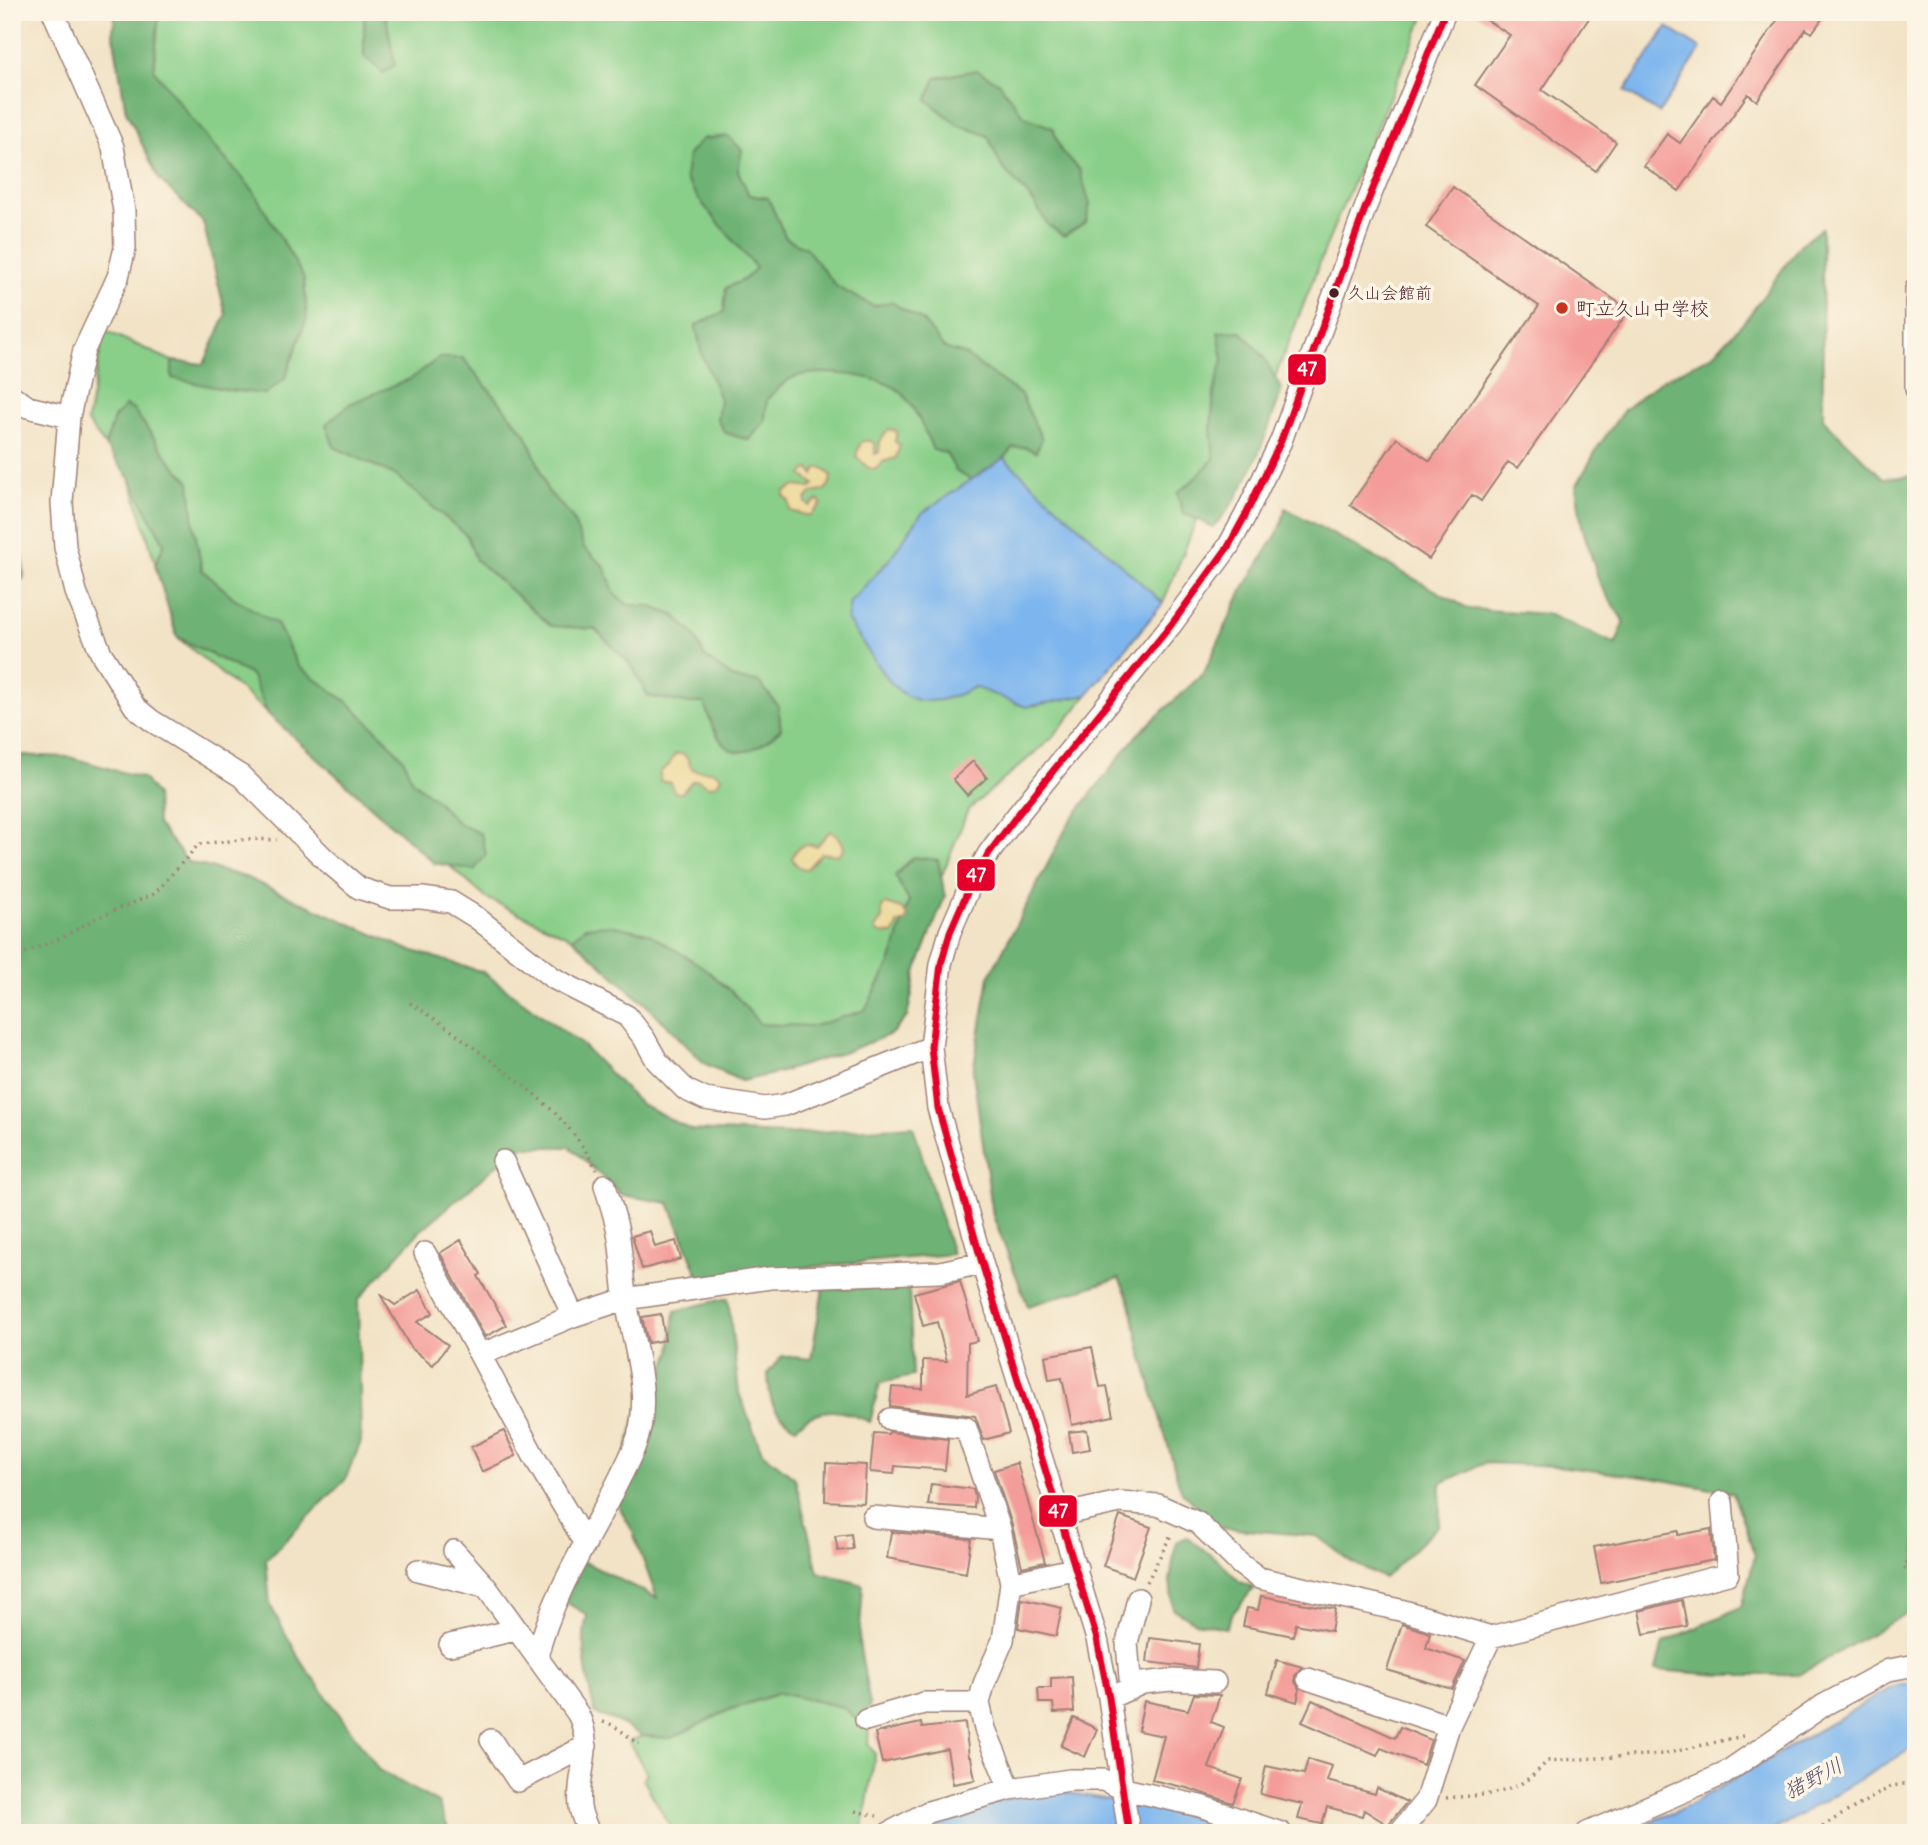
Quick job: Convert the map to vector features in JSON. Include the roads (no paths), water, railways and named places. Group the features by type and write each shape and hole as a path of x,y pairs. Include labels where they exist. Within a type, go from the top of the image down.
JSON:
{"street":[{"path":"53,12 113,147 124,211 125,248 118,277 84,350 69,417 62,502 65,547 76,592 101,653 135,707 152,721 241,776 326,860 359,888 390,898 451,902 478,918 553,978 627,1016 670,1076 686,1090 705,1099 765,1108 785,1105 932,1047"},
{"path":"1129,1833 1109,1698 1097,1639 982,1264 938,1108 932,1047 941,964 970,886 989,853 1196,592 1227,547 1256,495 1281,441 1366,206 1445,12"},
{"path":"1916,289 1916,389"},
{"path":"12,396 28,407 69,417"},
{"path":"503,1161 573,1316"},
{"path":"537,1657 560,1591 635,1446 642,1418 642,1384 625,1299 618,1231 605,1185"},
{"path":"425,1253 536,1460 586,1544"},
{"path":"480,1355 573,1316 625,1299 770,1278 940,1272 982,1264"},
{"path":"890,1419 966,1428 1000,1530 1012,1583 1003,1640 979,1703 985,1729 1010,1789"},
{"path":"1060,1515 1120,1502 1158,1505 1198,1523 1240,1564 1259,1578 1404,1611 1491,1637 1728,1574 1722,1502"},
{"path":"873,1517 1000,1530"},
{"path":"454,1551 486,1587 578,1714 585,1728 586,1746 580,1808 589,1833"},
{"path":"1012,1583 1077,1568"},
{"path":"418,1570 486,1587"},
{"path":"1131,1689 1126,1643 1138,1600"},
{"path":"450,1645 515,1630"},
{"path":"1399,1833 1426,1800 1449,1726 1491,1637"},
{"path":"1587,1833 1724,1774 1824,1705 1889,1670 1916,1665"},
{"path":"1308,1679 1449,1726"},
{"path":"1109,1698 1143,1683 1171,1680 1214,1682"},
{"path":"866,1720 924,1703 979,1703"},
{"path":"491,1740 518,1781 586,1746"},
{"path":"883,1824 1010,1789 1070,1780 1103,1780 1124,1789 1200,1806 1281,1833"}],"water":[{"path":"1667,27 1701,49 1659,113 1625,91"},
{"path":"1004,458 1163,603 1087,695 1026,707 974,687 948,698 927,701 910,698 884,675 847,620 850,602 888,561 922,513"},
{"name":"猪野川","path":"1916,1682 1916,1746 1769,1833 1622,1833 1682,1809 1893,1687"},
{"path":"1047,1789 1156,1808 1255,1833 903,1833 939,1816"}],"waterway":[{"path":"12,1828 17,1833"}],"place":[{"name":"久山会館前","path":"1334,293"},
{"name":"町立久山中学校","path":"1562,308"}]}
